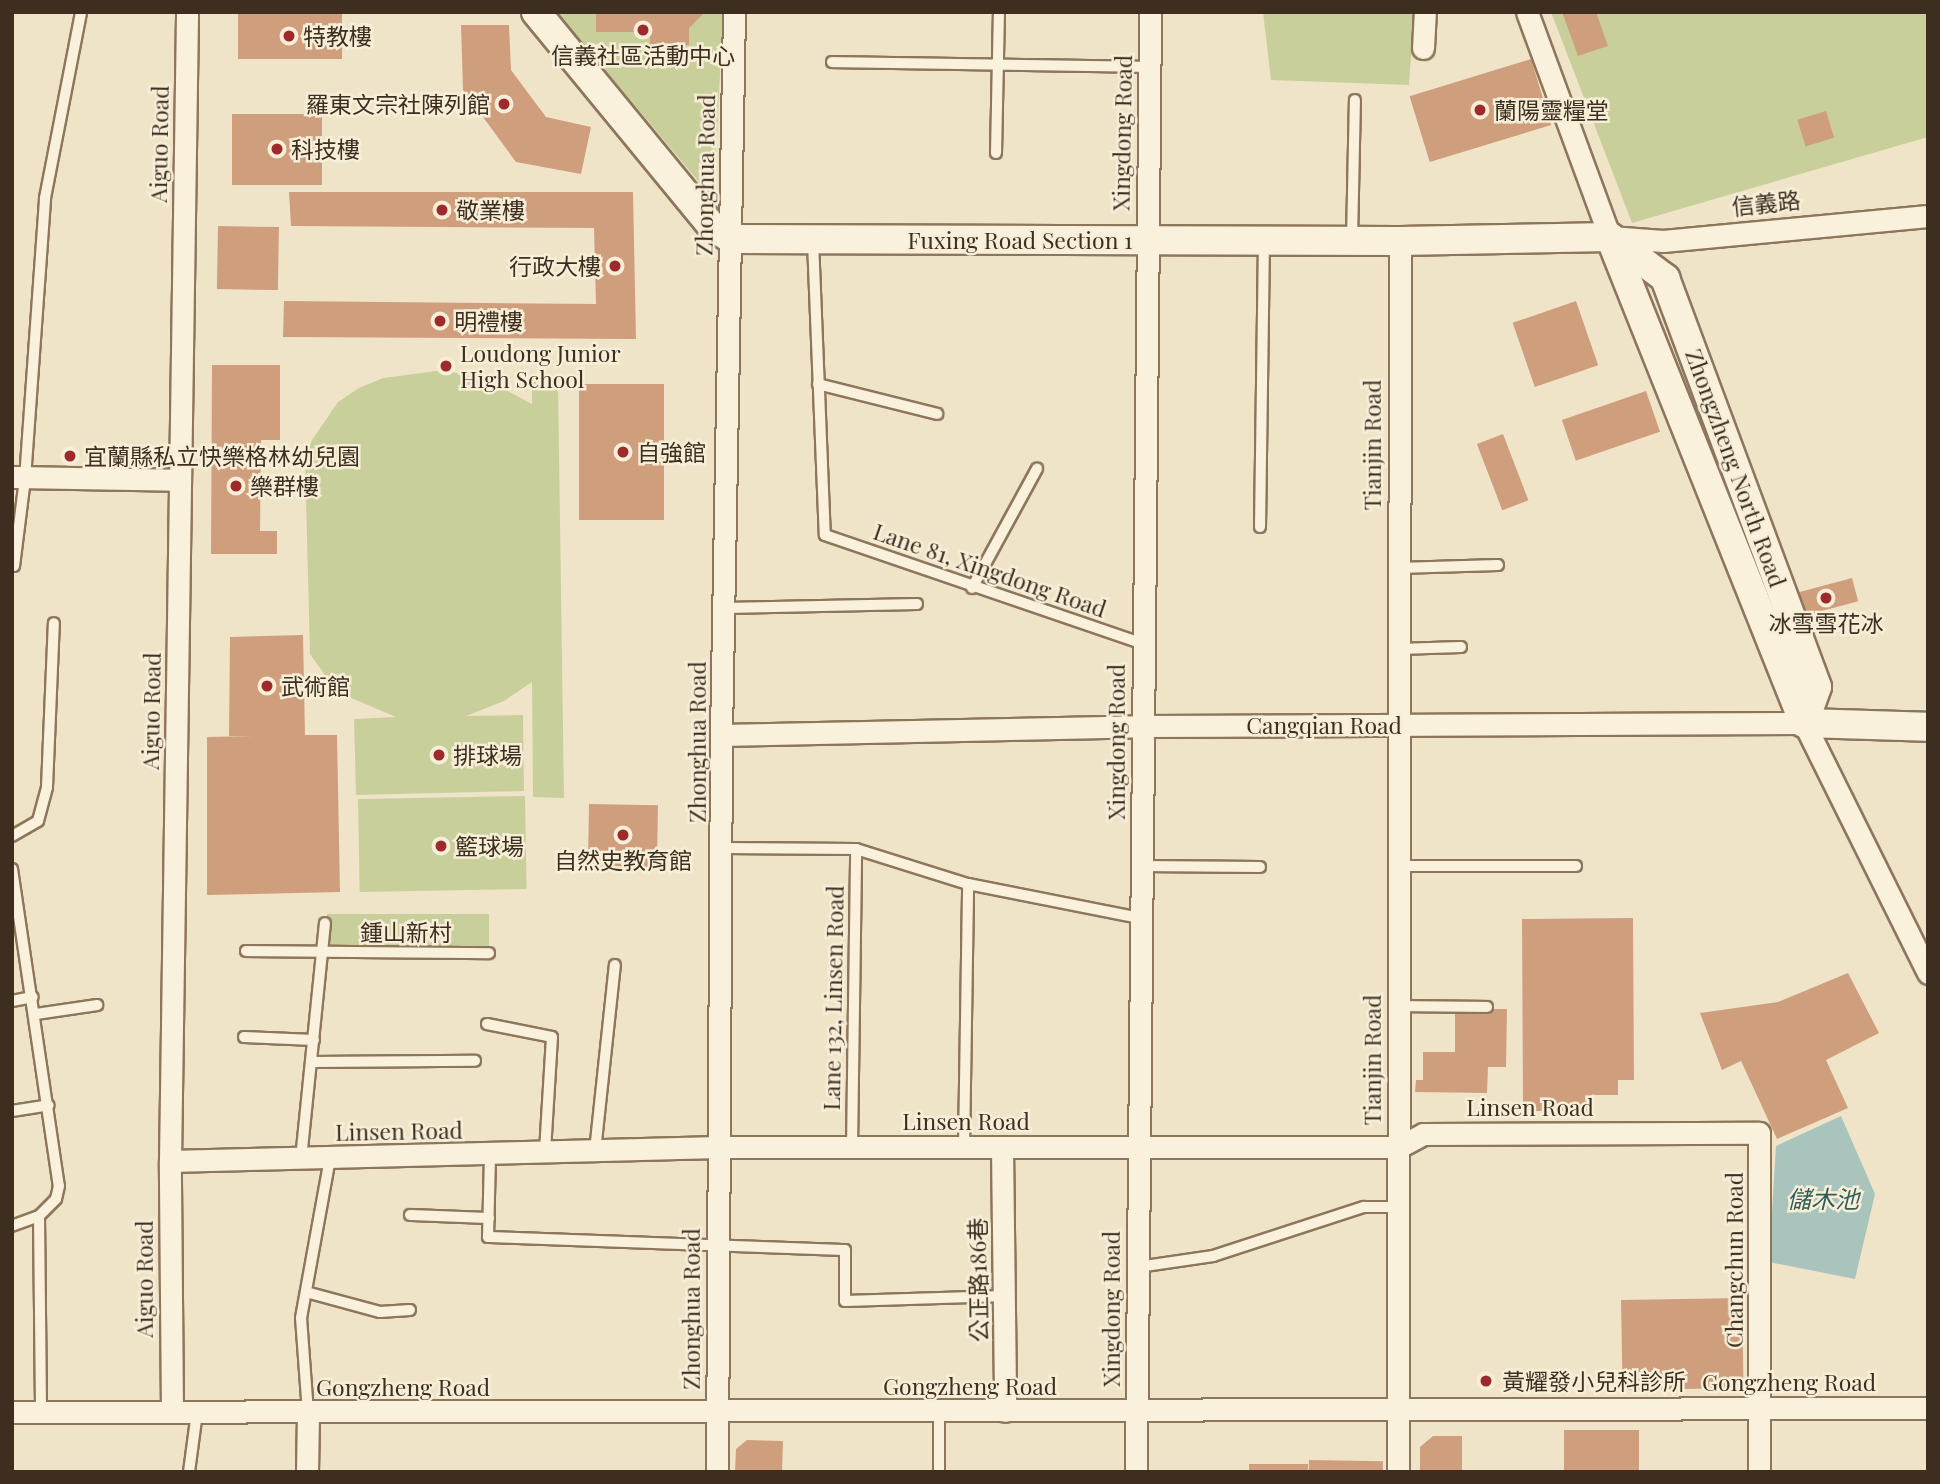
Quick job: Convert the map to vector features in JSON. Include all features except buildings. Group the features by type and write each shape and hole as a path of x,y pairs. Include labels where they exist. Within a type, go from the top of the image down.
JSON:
{"main road":[{"path":"536,12 712,226 731,239"},
{"name":"Fuxing Road Section 1","path":"731,239 1400,241 1610,237"},
{"name":"Zhongzheng North Road","path":"1610,237 1804,723"},
{"name":"Cangqian Road","path":"1804,723 1928,727"}],"street":[{"name":"Aiguo Road","path":"172,1411 170,1161 187,12"},
{"name":"Zhonghua Road","path":"717,1472 716,1246 724,848 721,736 734,12"},
{"name":"Xingdong Road","path":"1136,1472 1150,12"},
{"path":"1423,48 1425,12"},
{"name":"Zhongzheng North Road","path":"1527,12 1610,237"},
{"name":"信義路","path":"1610,237 1663,241 1928,216"},
{"name":"Tianjin Road","path":"1398,1472 1400,241"},
{"path":"18,478 180,480"},
{"name":"Zhongzheng North Road","path":"1804,723 1928,973"},
{"name":"Cangqian Road","path":"721,736 1142,726 1804,723"},
{"name":"Linsen Road","path":"170,1161 490,1156 720,1147 1399,1147 1423,1134 1759,1133"},
{"name":"Changchun Road","path":"1759,1133 1759,1472"},
{"name":"公正路186巷","path":"1002,1147 1006,1411"},
{"name":"Gongzheng Road","path":"12,1412 718,1413 1928,1408"},
{"path":"307,1472 308,1413"}],"lane":[{"path":"13,566 18,478 45,198 81,12"},
{"path":"996,153 999,12"},
{"path":"832,62 1150,67"},
{"path":"1352,241 1355,100"},
{"path":"813,239 818,384 937,414"},
{"path":"1260,527 1264,241"},
{"name":"Lane 81, Xingdong Road","path":"818,384 825,535 972,588 1143,644"},
{"path":"972,588 1037,468"},
{"path":"1398,568 1498,565"},
{"path":"725,608 918,604"},
{"path":"12,836 38,821 47,787 54,623"},
{"path":"1399,649 1461,647"},
{"path":"724,848 856,849 968,884 1140,918"},
{"name":"Lane 132, Linsen Road","path":"852,1148 856,849"},
{"path":"1141,866 1260,867"},
{"path":"1399,866 1576,866"},
{"path":"12,869 36,1014 59,1186 56,1199 39,1216 12,1226"},
{"path":"964,1148 968,884"},
{"path":"301,1159 325,923"},
{"name":"鍾山新村","path":"246,951 489,953"},
{"path":"595,1151 615,965"},
{"path":"12,1000 33,997"},
{"path":"36,1014 97,1005"},
{"path":"1398,1006 1487,1007"},
{"path":"487,1024 552,1037 545,1153"},
{"path":"244,1037 314,1040"},
{"path":"312,1062 474,1061"},
{"path":"12,1111 49,1105"},
{"path":"490,1156 488,1237 845,1250 845,1301 1004,1296"},
{"path":"308,1413 300,1318 330,1158"},
{"path":"1138,1267 1213,1256 1364,1207 1397,1208"},
{"path":"410,1215 489,1218"},
{"path":"39,1216 41,1411"},
{"path":"306,1292 380,1311 410,1310"},
{"path":"189,1472 197,1412"},
{"path":"939,1412 939,1472"}],"green space":[{"path":"557,12 723,12 714,200 579,39"},
{"path":"1263,12 1414,12 1409,85 1271,80"},
{"path":"1551,12 1928,12 1928,137 1632,223"},
{"path":"444,370 489,381 532,404 532,382 558,381 564,798 533,797 532,682 504,701 466,716 523,715 524,791 356,795 354,719 396,717 337,692 310,654 305,460 312,440 338,402 359,388 383,378"},
{"name":"籃球場","path":"525,796 527,889 360,892 358,799"},
{"path":"327,914 489,914 489,947 327,947"}],"water":[{"name":"儲木池","path":"1841,1116 1875,1194 1855,1279 1769,1262 1776,1146"}],"place":[{"name":"信義社區活動中心","path":"643,30"},
{"name":"特教樓","path":"289,36"},
{"name":"羅東文宗社陳列館","path":"504,104"},
{"name":"蘭陽靈糧堂","path":"1480,110"},
{"name":"科技樓","path":"277,149"},
{"name":"敬業樓","path":"442,210"},
{"name":"行政大樓","path":"615,266"},
{"name":"明禮樓","path":"440,321"},
{"name":"Loudong Junior High School","path":"446,366"},
{"name":"自強館","path":"623,452"},
{"name":"宜蘭縣私立快樂格林幼兒園","path":"70,456"},
{"name":"樂群樓","path":"236,486"},
{"name":"冰雪雪花冰","path":"1826,598"},
{"name":"武術館","path":"267,686"},
{"name":"排球場","path":"439,755"},
{"name":"自然史教育館","path":"623,835"},
{"name":"籃球場","path":"441,846"},
{"name":"黃耀發小兒科診所","path":"1486,1381"}]}
